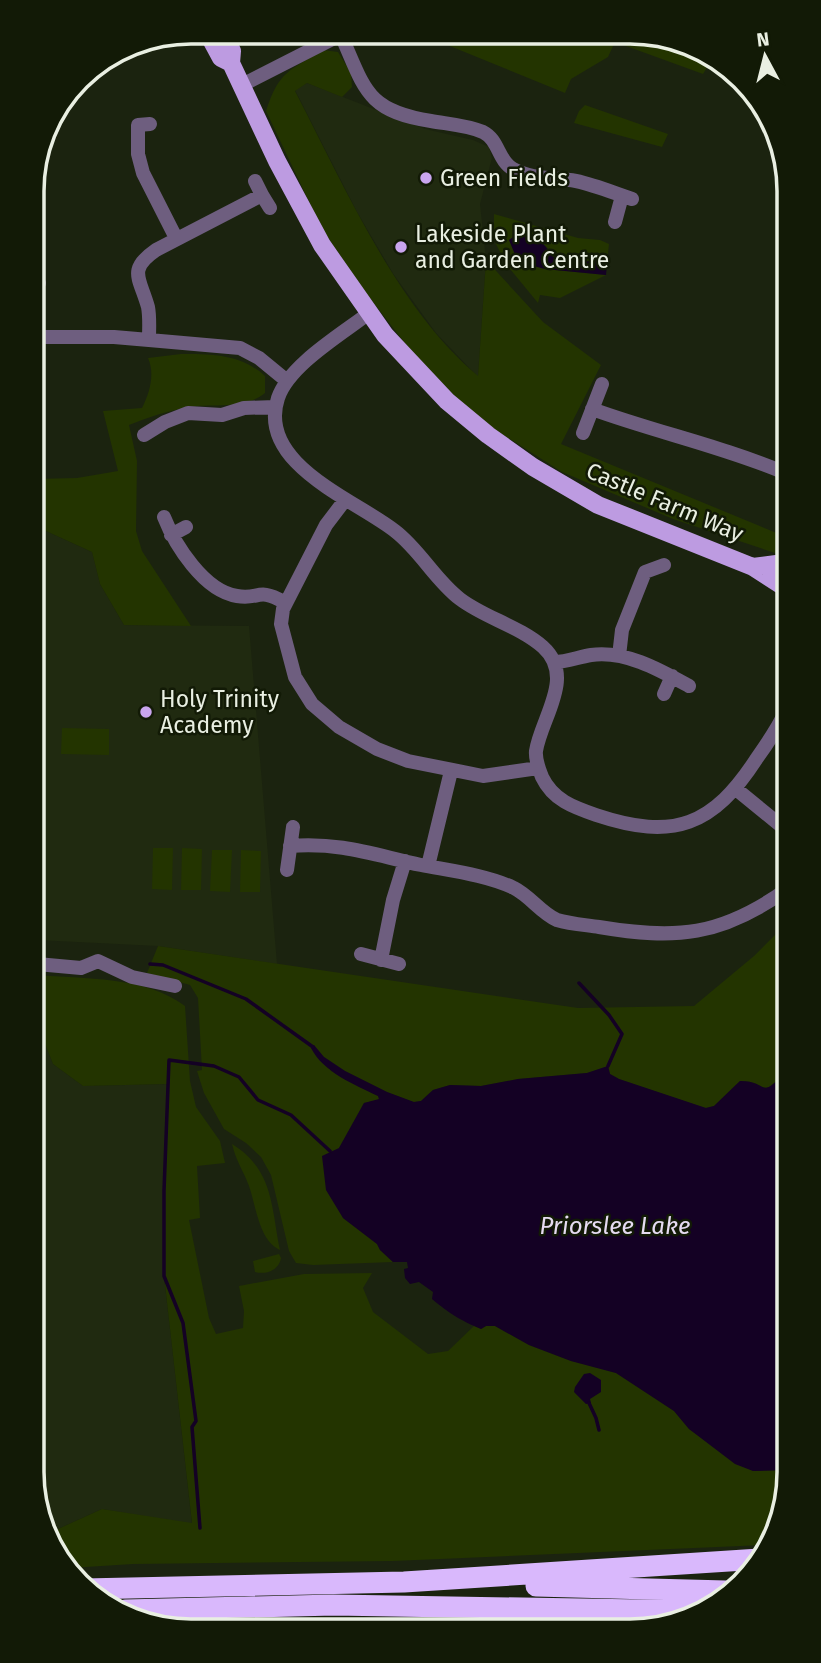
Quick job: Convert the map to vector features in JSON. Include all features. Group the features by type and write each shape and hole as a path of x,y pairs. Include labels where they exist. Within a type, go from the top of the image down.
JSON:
{"highway":[{"path":"101,1589 404,1582 749,1560"},
{"path":"404,1582 717,1591"},
{"path":"334,1605 496,1619"},
{"path":"139,1610 334,1605 679,1611"}],"main road":[{"name":"Castle Farm Way","path":"213,44 220,58 232,63"},
{"name":"Castle Farm Way","path":"228,44 232,51 232,63 277,161 322,245 385,335 447,401 533,467 598,505 768,565"}],"street":[{"path":"242,85 323,44"},
{"path":"347,44 365,88 381,106 415,119 468,127 486,133 495,141 504,162 512,169 547,179 573,180 627,198 615,222"},
{"path":"137,124 138,154 143,173 176,239"},
{"path":"149,340 148,307 137,273 141,260 176,239 266,201 255,181"},
{"path":"369,313 314,355 287,381 275,407 274,425 287,451 318,483 398,534 439,580 461,600 532,640 544,649 554,662 554,701 536,753 538,768 546,785 558,799 608,819 658,828 694,821 722,803 736,789 777,726"},
{"path":"44,337 114,337 221,344 240,348 259,358 287,381"},
{"path":"583,433 602,384"},
{"path":"145,435 165,422 188,414 222,415 244,408 275,407"},
{"path":"592,409 678,438 738,454 777,470"},
{"path":"345,500 326,525 284,602 281,624 285,642 295,677 312,704 339,727 377,749 408,761 483,776 538,768"},
{"path":"164,517 171,536 205,578 221,591 238,597 268,593 284,602"},
{"path":"171,536 187,527"},
{"path":"619,656 622,631 645,572 664,565"},
{"path":"554,662 592,655 619,656 655,668 689,686"},
{"path":"664,694 671,676"},
{"path":"428,866 451,771"},
{"path":"736,789 777,822"},
{"path":"287,870 293,827"},
{"path":"290,846 313,844 346,848 478,877 516,889 557,919 638,933 666,935 723,925 758,910 777,896"},
{"path":"381,960 393,900 405,861"},
{"path":"361,954 399,964"},
{"path":"44,965 81,968 98,961 132,977 175,986"}],"shaded area":[{"path":"307,83 425,129 473,140 489,147 492,158 480,204 486,260 478,377 436,333 394,275 357,212 295,90"},
{"name":"Holy Trinity Academy","path":"44,530 92,552 100,584 124,625 249,626 277,964 158,946 44,940"},
{"path":"44,1042 53,1064 83,1086 168,1084 164,1276 192,1524 102,1509 56,1530 44,1482"}],"green space":[{"path":"445,44 614,44 608,57 571,79 565,93"},
{"path":"620,44 640,44 678,52 708,66 703,74"},
{"path":"323,50 338,52 351,73 352,87 342,97 307,83 295,91 374,243 422,316 449,348 478,376 486,260 543,322 601,365 561,444 777,533 777,554 673,519 562,472 475,417 411,351 366,293 322,229 266,111 281,80 293,68"},
{"path":"585,105 668,134 662,147 574,123"},
{"path":"494,214 609,244 607,263 599,260 574,263 553,257 543,243 528,237 545,269 606,275 560,298 540,295 538,303 506,264 494,240"},
{"path":"181,354 215,355 246,363 265,376 265,393 248,402 188,407 129,425 137,461 136,531 142,551 191,626 124,625 100,584 92,552 44,530 44,479 77,478 118,471 103,411 142,408 151,383 148,358"},
{"path":"62,728 109,729 109,755 61,754"},
{"path":"153,848 173,848 172,890 152,889"},
{"path":"182,848 202,849 201,890 181,890"},
{"path":"212,850 232,850 230,892 210,891"},
{"path":"241,850 261,851 260,892 240,892"},
{"path":"777,933 777,1081 767,1088 740,1081 714,1106 705,1108 619,1079 610,1074 608,1066 587,1073 518,1079 481,1086 450,1085 433,1090 421,1101 413,1102 345,1071 324,1057 331,1071 378,1096 379,1100 364,1103 339,1148 343,1218 377,1244 393,1262 313,1265 296,1263 289,1251 271,1175 261,1157 246,1143 224,1129 204,1093 197,1071 202,1070 198,998 190,985 147,973 158,946 578,1008 694,1006"},
{"path":"44,975 133,984 169,996 185,1006 190,1081 196,1107 220,1141 225,1163 197,1166 200,1218 189,1220 209,1318 216,1334 243,1328 244,1311 239,1286 304,1274 372,1273 363,1288 373,1312 428,1354 448,1351 474,1326 481,1329 495,1326 529,1345 571,1361 616,1373 674,1411 689,1429 753,1471 777,1470 774,1501 758,1545 393,1561 133,1564 79,1567 68,1554 56,1530 102,1509 192,1523 164,1276 168,1084 83,1086 53,1064 44,1042"},
{"path":"232,1144 246,1154 263,1178 272,1204 280,1250 267,1239 263,1231"},
{"path":"279,1254 280,1262 275,1268 268,1272 255,1272 253,1261"}],"water":[{"path":"516,235 538,240 553,257 574,263 599,260 607,263 606,275 545,269 518,262 509,240"},
{"name":"Priorslee Lake","path":"314,1045 324,1057 345,1071 414,1102 421,1101 433,1090 450,1085 481,1086 518,1079 587,1073 608,1066 610,1074 619,1079 706,1108 714,1106 740,1081 767,1088 777,1081 777,1470 753,1471 735,1464 689,1429 674,1411 616,1373 571,1361 529,1345 495,1326 481,1329 444,1309 432,1299 433,1292 419,1282 410,1284 405,1278 404,1269 408,1268 407,1262 393,1262 377,1244 343,1218 326,1190 322,1156 339,1148 364,1103 379,1099 378,1096 331,1071 316,1057 311,1048"},
{"path":"590,1373 601,1380 601,1392 590,1399 591,1403 586,1404 574,1392 584,1374"}],"waterway":[{"path":"150,964 163,965 246,999 313,1047"},
{"path":"579,983 609,1015 622,1034 608,1066"},
{"path":"200,1528 192,1427 196,1421 183,1323 164,1276 169,1060 214,1066 239,1077 258,1100 291,1115 330,1151"},
{"path":"589,1403 599,1430"}],"place":[{"name":"Green Fields","path":"426,178"},
{"name":"Lakeside Plant and Garden Centre","path":"401,247"},
{"name":"Holy Trinity Academy","path":"146,712"}]}
